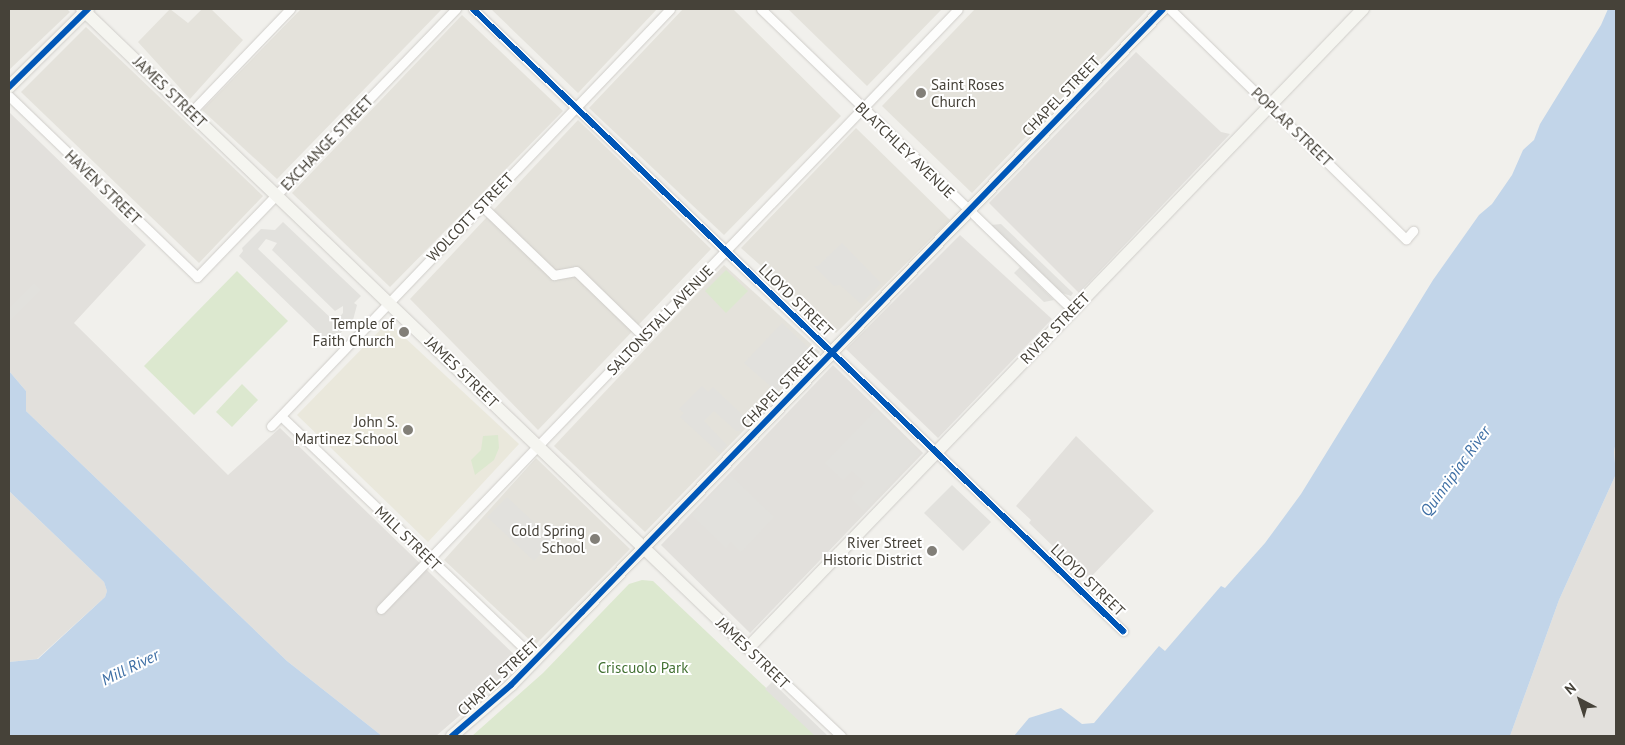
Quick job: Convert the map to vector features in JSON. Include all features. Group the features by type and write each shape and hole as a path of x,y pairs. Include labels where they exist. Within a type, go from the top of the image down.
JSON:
{"main road":[{"name":"CHAPEL STREET","path":"454,735 536,660 1162,9"},
{"name":"RIVER STREET","path":"748,648 1363,9"},
{"name":"JAMES STREET","path":"85,10 748,648"},
{"path":"9,87 85,10"}],"street":[{"path":"191,112 290,9"},
{"name":"EXCHANGE STREET","path":"197,278 456,9"},
{"name":"LLOYD STREET","path":"473,9 1123,631"},
{"name":"WOLCOTT STREET","path":"271,426 670,9"},
{"name":"BLATCHLEY AVENUE","path":"761,9 968,211 1073,310"},
{"name":"SALTONSTALL AVENUE","path":"381,609 958,9"},
{"name":"POPLAR STREET","path":"1170,9 1406,239 1413,231"},
{"name":"HAVEN STREET","path":"9,96 197,278"},
{"path":"482,206 554,275 576,271 644,337"},
{"name":"MILL STREET","path":"281,416 536,660"},
{"name":"JAMES STREET","path":"748,648 840,736"}],"shaded area":[{"path":"9,9 67,9 70,12 9,70"},
{"path":"170,9 188,23 202,9 211,9 243,40 190,99 138,42"},
{"path":"301,9 442,9 277,179 202,110"},
{"path":"491,9 657,9 578,93"},
{"path":"683,9 733,9 841,116 724,235 589,108"},
{"path":"788,9 942,9 867,86"},
{"path":"975,9 1148,9 972,193 882,106"},
{"path":"462,15 563,111 390,287 292,193"},
{"path":"86,27 263,196 199,263 21,92"},
{"path":"1136,52 1221,132 1230,134 1079,293 989,203"},
{"path":"9,112 146,245 74,323 228,475 280,428 522,662 436,736 382,736 287,661 26,411 26,391 9,371"},
{"path":"578,120 711,249 538,430 410,299"},
{"path":"856,128 950,220 836,333 741,248"},
{"path":"283,222 361,296 354,303 357,305 353,320 330,344 239,256 243,251 242,248 261,229 275,230","holes":["266,239 277,243 272,250 335,311 343,306 343,313 335,322 258,249"]},
{"path":"1001,224 1073,293 1071,296 1062,293 991,225"},
{"path":"960,235 1052,319 938,438 846,349"},
{"path":"842,243 881,283 861,304 840,285 834,286 814,266 818,266"},
{"path":"724,265 820,352 645,532 554,446"},
{"path":"1020,267 1054,300 1044,302 1014,273"},
{"path":"34,284 40,290 9,321 9,309"},
{"name":"John S. Martinez School","path":"388,322 519,444 428,542 297,415"},
{"path":"782,323 814,353 777,392 744,363"},
{"path":"833,365 923,453 750,633 661,545"},
{"path":"702,386 708,392 713,387 749,421 740,431 736,431 714,411 704,421 727,445 719,453 680,417 684,413 679,409"},
{"path":"876,410 920,453 864,511 851,498 865,483 852,471 843,480 825,463"},
{"path":"1076,436 1154,511 1088,580 1029,523 1031,520 1016,506"},
{"path":"1616,441 1616,474 1614,452"},
{"path":"536,458 630,549 535,645 444,560"},
{"path":"1616,474 1616,736 1510,736 1559,600"},
{"path":"730,475 774,517 741,552 731,542 726,548 692,515"},
{"path":"952,485 991,522 963,551 924,513"},
{"path":"9,491 104,582 107,591 105,597 37,659 9,662"},
{"path":"507,497 554,541 534,561 487,517"},
{"path":"772,682 828,736 815,736 765,689"}],"green space":[{"path":"726,270 748,291 726,313 705,291"},
{"path":"237,271 288,321 194,415 144,366"},
{"path":"242,384 258,400 232,427 216,412"},
{"path":"498,435 499,448 494,460 475,475 471,460 481,450 483,436"},
{"name":"Criscuolo Park","path":"642,580 653,581 817,736 472,736 543,673 629,584"}],"water":[{"name":"Quinnipiac River","path":"1608,9 1616,9 1616,441 1614,452 1616,474 1559,600 1510,736 1014,736 1029,718 1061,708 1082,724 1094,723 1159,646 1165,651 1221,586 1225,588 1265,543 1301,494 1433,280 1479,215 1492,204 1512,175 1523,150 1534,140 1540,124 1601,25"},
{"name":"Mill River","path":"9,371 26,391 26,411 287,661 382,736 9,736 9,662 38,659 105,597 107,591 104,582 9,491"}],"cycle path":[{"path":"9,87 88,9"},
{"path":"473,9 1123,631"},
{"path":"452,736 511,685 1163,9"}],"place":[{"name":"Saint Roses Church","path":"921,93"},
{"name":"Temple of Faith Church","path":"404,332"},
{"name":"John S. Martinez School","path":"408,430"},
{"name":"Cold Spring School","path":"595,539"},
{"name":"River Street Historic District","path":"932,551"}]}
